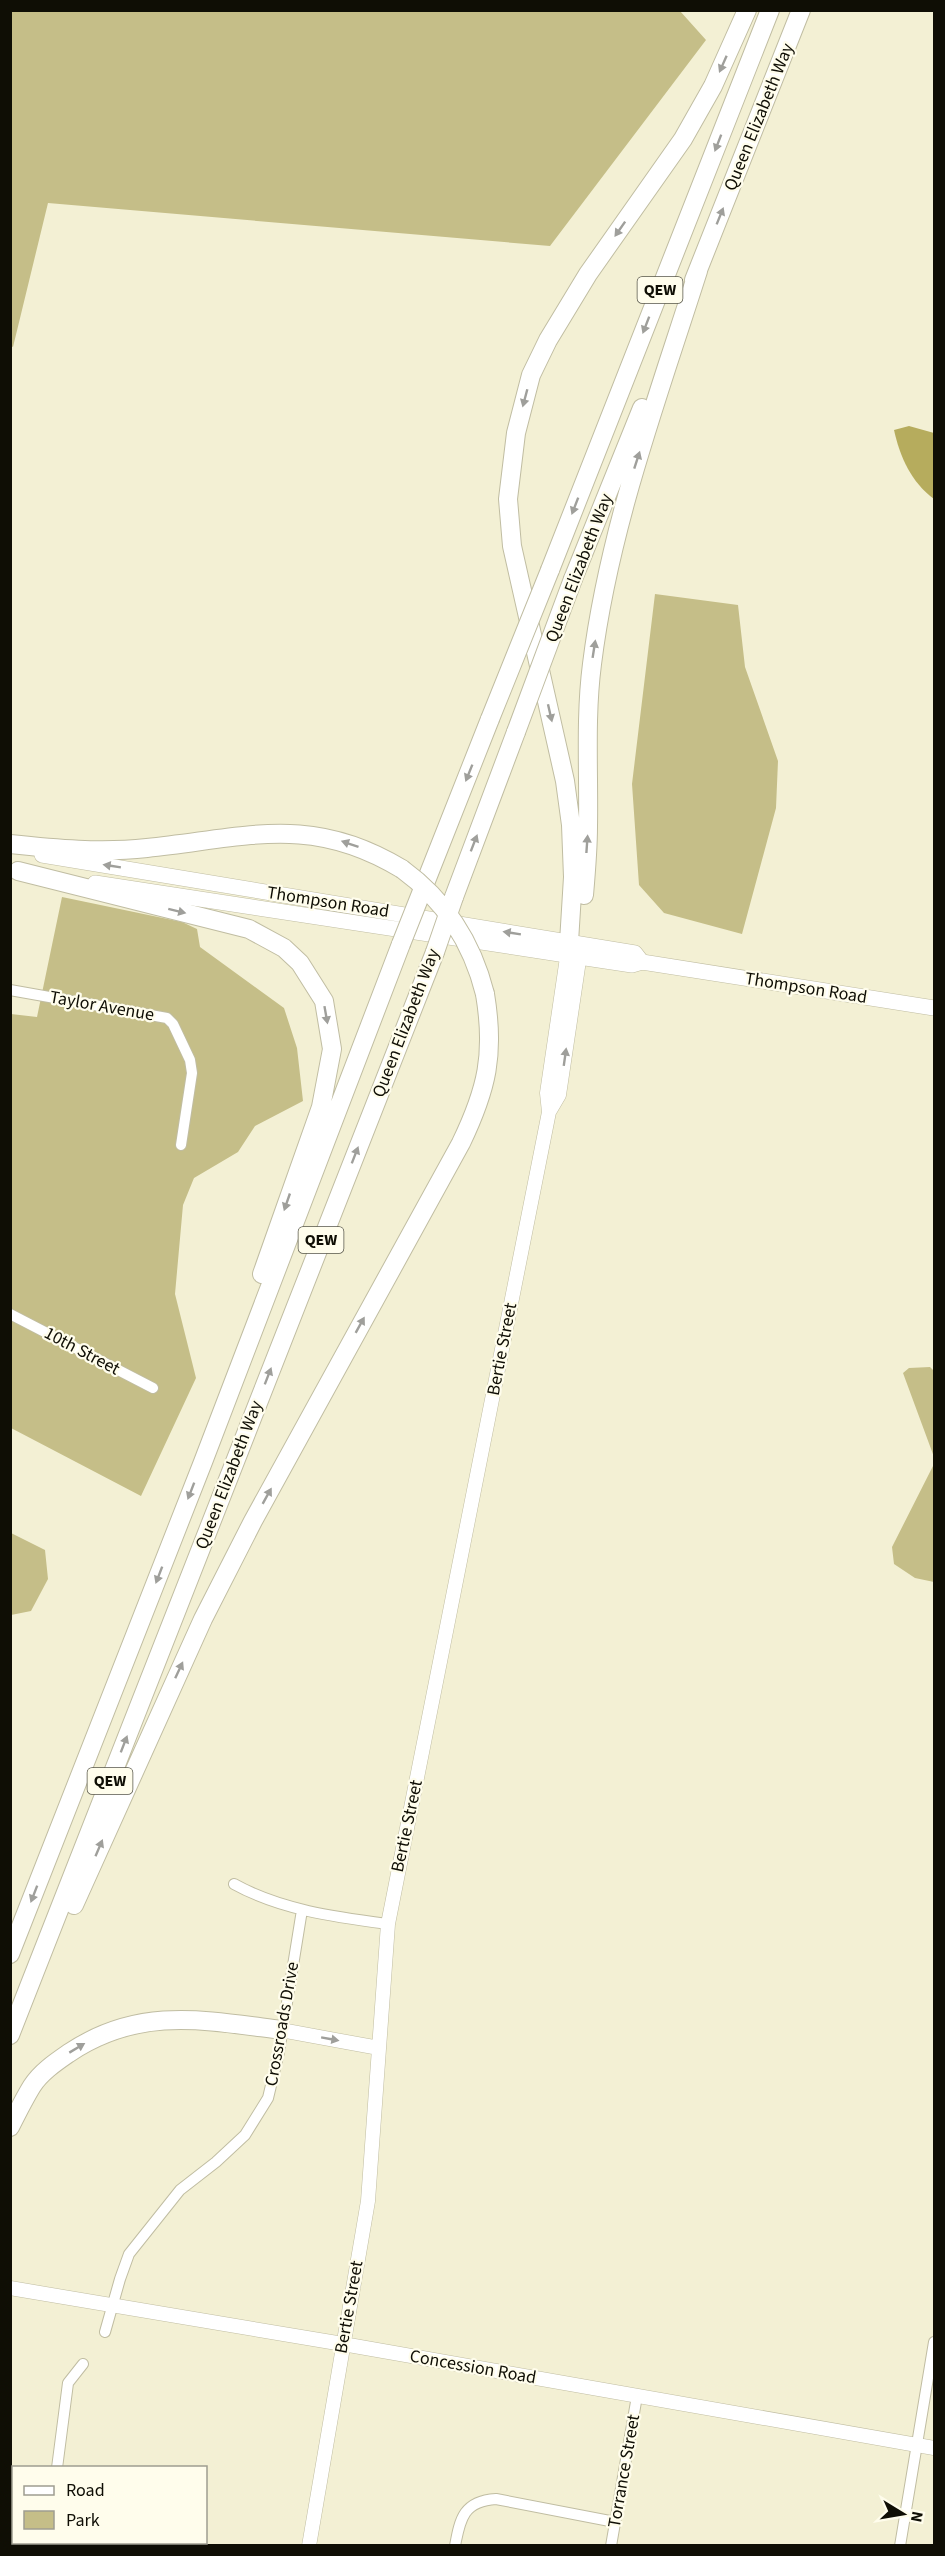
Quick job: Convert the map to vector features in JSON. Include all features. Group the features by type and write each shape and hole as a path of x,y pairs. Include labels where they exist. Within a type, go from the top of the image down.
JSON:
{"highway":[{"path":"574,950 571,825 565,781 512,546 508,499 516,433 531,375 548,340 588,273 683,139 713,86 747,10"},
{"name":"Queen Elizabeth Way","path":"10,1954 203,1461 401,944 770,10"},
{"name":"Queen Elizabeth Way","path":"11,2034 435,952 573,579 801,10"},
{"path":"574,950 588,829 591,666 604,582 626,494 698,271"},
{"path":"10,844 74,851 105,851 147,848 258,833 290,832 324,836 370,851 402,869 423,885 450,914 466,942 480,975 490,1024 486,1081 476,1112 253,1521 203,1619 74,1905 11,2034"},
{"path":"18,871 249,929 284,948 300,963 324,1001 332,1049 321,1107 227,1373 203,1461"},
{"path":"10,2127 32,2085 52,2064 103,2033 137,2022 180,2020 281,2030"}],"main road":[{"name":"Thompson Road","path":"10,849 574,950"},
{"name":"Thompson Road","path":"18,871 574,950 635,954 642,962 934,1008"}],"street":[{"name":"Bertie Street","path":"309,2546 368,2201 388,1924 549,1112 547,1093 574,950"},
{"name":"Taylor Avenue","path":"10,990 167,1018 172,1023 190,1060 192,1073 181,1145"},
{"name":"10th Street","path":"10,1314 153,1388"},
{"path":"234,1884 249,1892 302,1910 388,1924"},
{"name":"Crossroads Drive","path":"105,2332 129,2254 180,2190 216,2162 245,2135 268,2098 274,2075 302,1910"},
{"path":"281,2030 379,2048"},
{"name":"Concession Road","path":"10,2288 934,2448"},
{"path":"900,2546 934,2342"},
{"path":"57,2466 68,2383 83,2364"},
{"name":"Torrance Street","path":"611,2546 637,2396"},
{"path":"455,2546 459,2526 465,2512 472,2505 483,2500 496,2499 615,2522"}],"green space":[{"path":"11,11 680,11 706,40 550,246 48,203 13,347 11,346"},
{"path":"655,594 738,605 745,667 778,761 776,808 742,934 664,913 639,885 632,784"},
{"path":"62,897 182,922 197,929 200,947 284,1008 297,1048 303,1101 255,1126 238,1152 194,1178 183,1205 175,1294 196,1378 141,1496 11,1428 11,1014 37,1017"},
{"path":"930,1367 934,1371 934,1457 903,1373 909,1368"},
{"path":"934,1464 934,1582 915,1578 894,1564 892,1547"},
{"path":"11,1533 45,1550 48,1579 31,1611 11,1615"}],"shaded area":[{"path":"909,426 934,433 934,499 913,477 900,450 894,430"}]}
